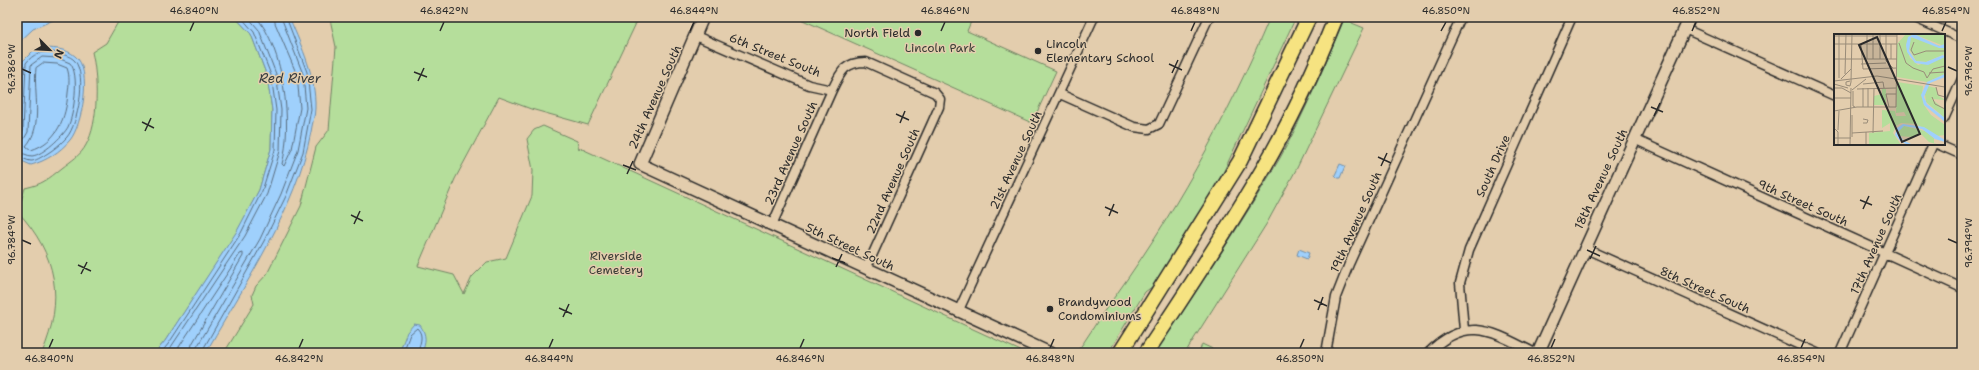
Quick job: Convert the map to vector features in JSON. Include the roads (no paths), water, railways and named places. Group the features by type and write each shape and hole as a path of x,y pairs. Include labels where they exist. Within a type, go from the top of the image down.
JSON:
{"highway":[{"path":"1120,353 1240,160 1308,17"},
{"path":"1146,353 1196,278 1263,168 1316,66 1336,17"}],"street":[{"name":"24th Avenue South","path":"640,164 703,17"},
{"name":"21st Avenue South","path":"958,312 1060,94 1094,17"},
{"path":"1060,94 1134,127 1149,129 1159,124 1208,17"},
{"name":"19th Avenue South","path":"1326,353 1336,297 1349,264 1460,17"},
{"name":"South Drive","path":"1464,330 1460,283 1469,250 1572,17"},
{"name":"18th Avenue South","path":"1537,353 1690,17"},
{"path":"1913,17 1962,39"},
{"path":"1685,29 1834,96"},
{"name":"6th Street South","path":"696,36 809,85 832,90 839,74 845,68 855,62 866,62 935,93 940,99 939,102"},
{"path":"1945,117 1962,79"},
{"name":"23rd Avenue South","path":"772,226 832,90"},
{"name":"22nd Avenue South","path":"866,269 931,124 939,102"},
{"name":"9th Street South","path":"1634,139 1962,288"},
{"name":"17th Avenue South","path":"1840,353 1933,145"},
{"path":"1938,145 1962,155"},
{"name":"5th Street South","path":"640,164 958,312 1050,353"},
{"name":"8th Street South","path":"1584,248 1817,353"},
{"path":"1428,353 1446,338 1464,330 1477,330 1495,333 1537,353"}],"water":[{"path":"17,17 60,17 33,29 17,44"},
{"name":"Red River","path":"235,17 289,17 311,73 315,96 315,111 311,132 304,160 282,216 254,270 209,347 204,353 155,353 165,341 237,231 259,190 271,149 272,110 267,76 251,34"},
{"path":"40,48 54,48 63,50 75,56 84,73 84,98 78,123 70,140 52,156 31,165 17,159 21,110 20,77 22,62 34,50"},
{"path":"1340,164 1345,166 1340,178 1338,178 1335,175"},
{"path":"1299,249 1309,253 1307,259 1297,255"},
{"path":"414,324 420,325 425,335 422,353 399,353 407,332"}],"place":[{"name":"North Field","path":"918,33"},
{"name":"Lincoln Elementary School","path":"1038,51"},
{"name":"Brandywood Condominiums","path":"1050,309"}],"park label":[{"name":"Lincoln Park","path":"940,48"},
{"name":"Riverside Cemetery","path":"616,263"}]}
